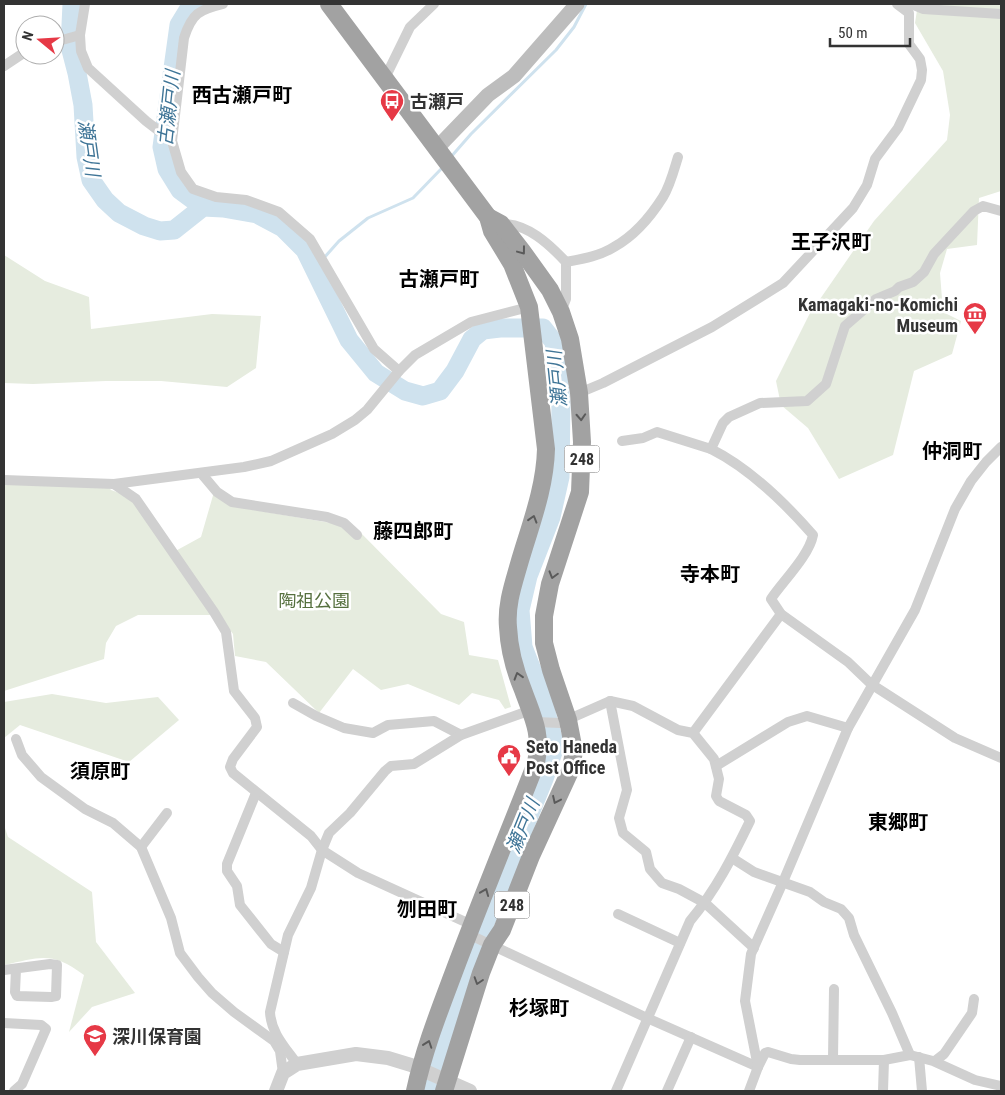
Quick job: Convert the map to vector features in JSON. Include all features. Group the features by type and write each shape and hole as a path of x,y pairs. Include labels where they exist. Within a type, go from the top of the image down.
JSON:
{"highway":[{"name":"248","path":"329,4 443,158 550,290 561,312 570,339 579,393 582,468 580,492 553,575 544,616 544,643 564,722 574,751 571,769 531,856 502,930 489,944 444,1083"},
{"name":"248","path":"415,1091 471,931 536,763 539,742 535,718 522,688 512,657 507,610 541,490 545,472 546,450 529,311 512,264 492,231 495,221"}],"main road":[{"path":"443,158 488,95 514,76 577,4"}],"street":[{"path":"85,4 79,35 81,51 88,68 146,121 168,138"},
{"path":"223,4 203,10 189,23 184,38 168,138 181,172 193,189 216,197 246,200 279,212 310,239 374,349 398,372"},
{"path":"385,78 410,27 434,4"},
{"path":"579,393 604,383 712,327 783,283 853,208 867,185 875,159 898,128 921,80 920,59 909,44 909,13 897,4"},
{"path":"911,4 923,8 1001,14"},
{"path":"65,39 79,35"},
{"path":"4,66 15,59"},
{"path":"566,262 590,257 614,248 629,236 648,218 664,196 678,157"},
{"path":"711,449 723,423 729,417 760,403 807,401 826,384 845,326 876,299 912,282 924,272 934,254 974,210 983,206 1001,211"},
{"path":"495,221 510,224 540,237 566,262 566,298 561,312"},
{"path":"4,480 114,484 244,467 271,461 355,420 367,410 398,372 415,355 471,322 529,311"},
{"path":"622,441 643,438 657,432 711,449 740,466 784,504 812,535 812,542 805,554 771,599 781,614 848,662 871,684 955,738 1001,758"},
{"path":"758,1067 745,1001 751,954 848,728 871,684 915,610 954,510 971,481 986,462 1001,448"},
{"path":"201,473 217,492 232,502 327,517 344,523 358,535"},
{"path":"114,484 136,499 226,632 234,691 255,718 256,727 233,759 230,767 233,773 311,836 322,850 358,873 471,931 489,944 647,1018 758,1067"},
{"path":"693,733 781,614"},
{"path":"610,701 627,790 619,818 623,833 646,852 650,869 662,883 679,889 704,903 754,948"},
{"path":"297,1064 274,1032 270,1024 270,1012 288,935 311,888 329,833 350,813 391,766 414,764 461,735 535,718 564,722 610,701 633,706 678,730 693,733 714,759 719,778 716,796 719,801 746,815 750,821 732,858 704,903 690,920 616,1091"},
{"path":"293,703 316,716 344,728 373,733 388,725 434,721 461,735"},
{"path":"716,766 788,722 808,716 848,728"},
{"path":"16,739 22,755 41,777 85,809 112,824 141,846 171,918 180,952 212,993 234,1012 274,1041 280,1051 284,1073"},
{"path":"256,793 227,864 227,871 237,886 240,905 271,944 284,952"},
{"path":"141,846 167,813"},
{"path":"732,858 754,872 810,892 824,902 841,909 848,918 854,935 915,1056 922,1091"},
{"path":"618,914 680,942"},
{"path":"4,970 50,964 57,965 56,996 50,998 17,996 15,992 16,969"},
{"path":"833,1060 834,989"},
{"path":"935,1061 944,1054 972,1013 974,999"},
{"path":"4,1023 41,1025 46,1029 22,1084 14,1091"},
{"path":"667,1091 691,1037"},
{"path":"749,1091 758,1067 765,1053 768,1052 791,1060 884,1060 915,1056 935,1061 975,1080 1001,1086"},
{"path":"276,1091 284,1073 297,1064 356,1054 388,1058 422,1070 444,1083 470,1091"},
{"path":"883,1091 884,1060"}],"green space":[{"path":"918,4 1001,4 1001,191 979,198 977,245 947,249 940,273 943,312 961,321 952,354 914,371 893,455 839,479 808,428 781,405 776,381 809,315 874,221 947,140 950,115 943,71 915,23"},
{"path":"4,255 45,281 89,297 91,329 212,314 261,316 256,368 227,387 161,381 4,383"},
{"name":"陶祖公園","path":"4,481 105,482 111,490 131,497 170,554 201,537 214,492 230,506 355,527 441,614 464,622 469,655 498,660 511,707 505,709 499,700 472,693 459,705 408,684 381,690 353,669 319,713 266,662 235,656 233,634 219,615 138,615 116,626 106,643 104,659 4,691"},
{"path":"52,694 106,703 158,697 179,720 129,762 20,725 4,738 4,702"},
{"path":"4,825 8,837 92,892 96,942 135,993 92,1007 69,1032 84,975 63,962 46,958 4,965"}],"waterway":[{"name":"瀬戸川","path":"72,4 70,46 83,105 86,157 91,180 105,200 119,213 144,226 160,231 174,230 203,207 223,208 257,214 283,228 305,250 349,340 376,373 405,391 423,396 440,391 455,371 472,339 483,330 543,328 554,342 561,402 560,477 551,517 528,576 520,610 523,647 541,693 555,746 544,779 485,923 440,1049 431,1091"},
{"name":"古瀬戸川","path":"201,4 190,7 179,25 162,147 167,169 180,190 203,207"},
{"path":"450,158 471,134 556,50 574,27 586,4"},
{"path":"315,268 339,241 368,218 413,198 443,167"}],"place":[{"name":"古瀬戸","path":"392,122"},
{"name":"Kamagaki-no-Komichi Museum","path":"975,335"},
{"name":"Seto Haneda Post Office","path":"509,777"},
{"name":"深川保育園","path":"95,1057"}],"district":[{"name":"西古瀬戸町","path":"242,95"},
{"name":"王子沢町","path":"831,242"},
{"name":"古瀬戸町","path":"439,279"},
{"name":"仲洞町","path":"952,451"},
{"name":"藤四郎町","path":"413,531"},
{"name":"寺本町","path":"710,574"},
{"name":"須原町","path":"100,771"},
{"name":"東郷町","path":"898,822"},
{"name":"刎田町","path":"427,909"},
{"name":"杉塚町","path":"539,1008"}]}
